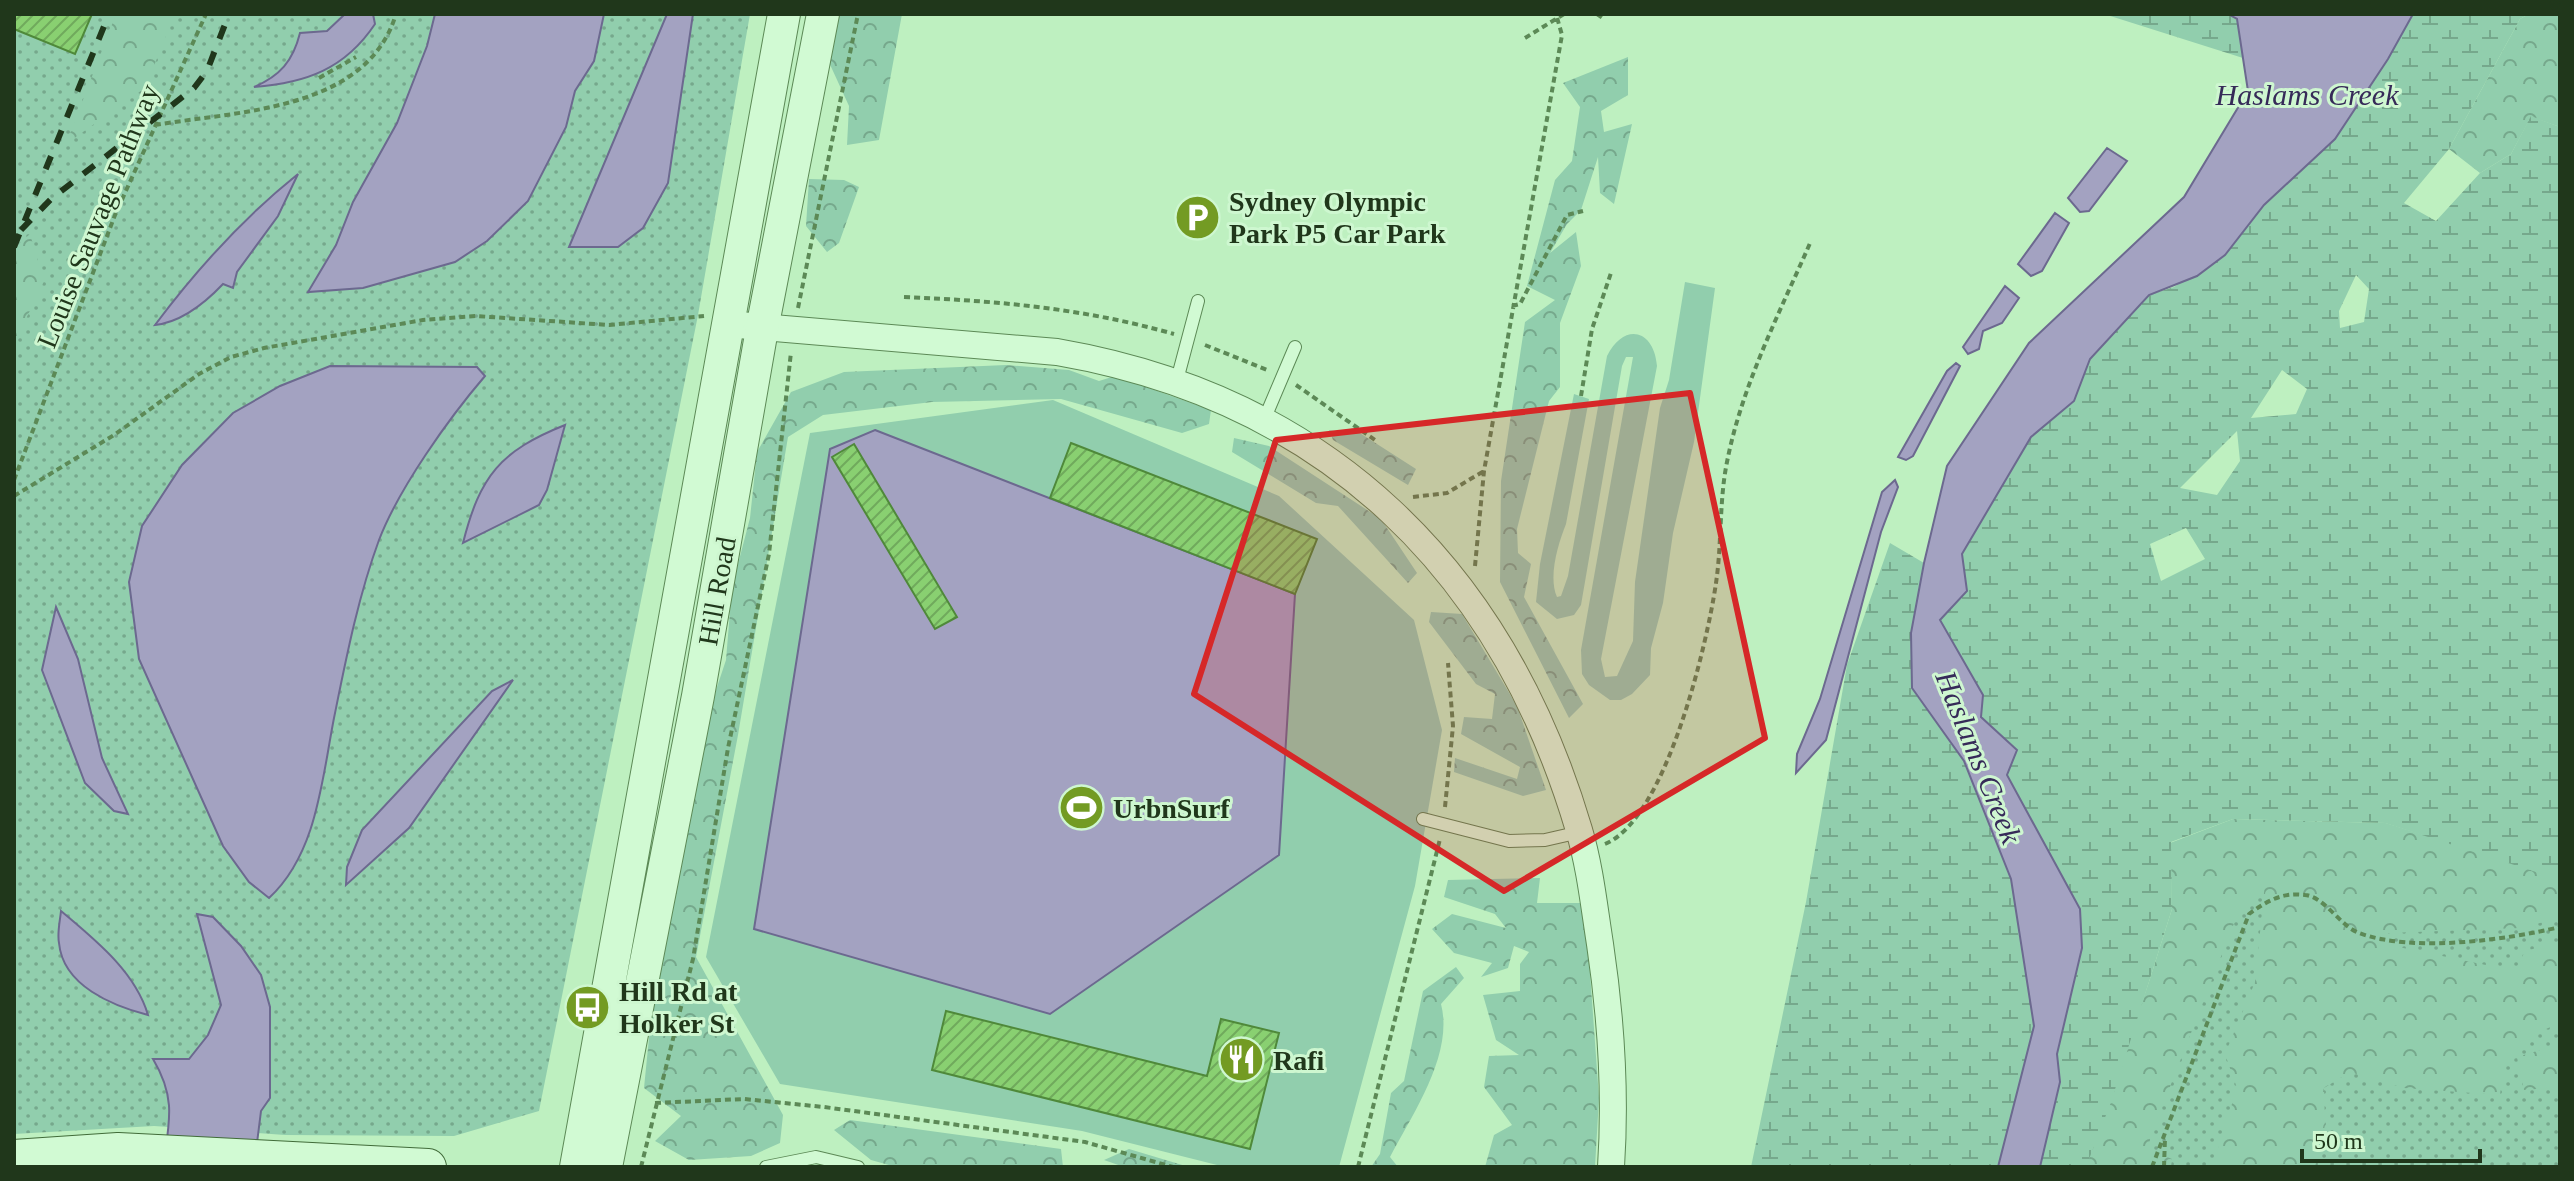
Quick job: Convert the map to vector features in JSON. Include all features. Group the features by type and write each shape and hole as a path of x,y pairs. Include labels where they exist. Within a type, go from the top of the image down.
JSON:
{"main road":[{"path":"14,1158 118,1151 428,1167"}],"street":[{"name":"Hill Road","path":"576,1167 717,320 784,14"},
{"name":"Hill Road","path":"606,1167 698,696 762,329 823,14"},
{"path":"717,320 762,329 1057,352 1177,380 1264,420 1330,461 1379,499 1428,548 1477,606 1541,722 1580,832 1610,1009 1615,1114 1611,1167"}],"lane":[{"path":"1177,380 1198,301"},
{"path":"1264,420 1295,347"},
{"path":"1423,819 1509,841 1545,840 1580,832"},
{"path":"766,1167 816,1162 858,1167"}],"path":[{"name":"Louise Sauvage Pathway","path":"14,480 115,215 206,14"},
{"path":"155,125 302,98 337,85 366,66 383,46 396,14"},
{"path":"799,303 858,14"},
{"path":"1597,14 1604,19"},
{"path":"1477,606 1475,567 1484,471 1562,35 1560,15 1525,38"},
{"path":"319,78 356,57"},
{"path":"329,73 337,85"},
{"path":"1512,306 1520,304 1527,293 1539,262 1567,215 1583,211"},
{"path":"1603,845 1615,840 1637,821 1676,738 1702,650 1716,583 1727,463 1748,389 1811,241"},
{"path":"1581,396 1592,329 1611,273"},
{"path":"904,297 1033,305 1108,315 1187,338 1282,376 1375,440"},
{"path":"14,496 114,435 199,374 231,357 264,348 423,320 476,316 609,325 717,320"},
{"path":"641,1167 693,959 728,748 769,554 789,360"},
{"path":"1379,499 1447,493 1484,471"},
{"path":"1358,1167 1444,824 1453,726 1448,663"},
{"path":"2152,1167 2249,914 2268,901 2288,894 2310,895 2355,932 2379,940 2454,942 2513,938 2560,927"},
{"path":"655,1103 744,1099 824,1107 1085,1142 1173,1167"},
{"path":"2164,1167 2165,1131"}],"highlighted area":[{"path":"1690,393 1765,738 1504,891 1194,694 1276,440"}],"green space":[{"path":"14,14 750,14 698,315 539,1111 454,1136 285,1135 154,1126 14,1134"},
{"path":"116,14 175,14 145,88 66,144"},
{"path":"836,14 902,14 879,140 847,145 849,106 827,58"},
{"path":"2104,14 2228,14 2237,19 2243,58"},
{"path":"2413,14 2529,14 2520,19 2449,149 2404,203 2436,221 2480,173 2511,154 2531,116 2560,127 2560,877 2554,878 2385,823 2233,819 2171,842 2172,909 2111,1102 2086,1167 2040,1167 2060,1082 2057,1054 2080,909 2006,775 2017,750 1981,717 1940,620 1967,591 1962,555 2031,437 2074,401 2090,359 2149,295 2174,287 2225,255 2264,205 2335,139 2388,59","holes":["2356,275 2369,289 2364,322 2340,328 2339,311","2282,370 2307,389 2296,414 2251,418","2237,431 2240,461 2217,495 2180,488","2186,528 2205,559 2161,581 2150,544"]},
{"path":"2529,14 2560,14 2560,127 2531,117 2511,154 2480,173 2449,149 2520,19"},
{"path":"1628,57 1628,95 1601,111 1604,132 1632,124 1614,204 1600,193 1598,157 1581,210 1567,224 1550,253 1576,232 1581,266 1560,323 1560,387 1549,401 1517,529 1518,553 1531,564 1524,597 1583,704 1569,718 1500,582 1501,481 1525,322 1555,300 1527,286 1555,180 1572,161 1580,107 1563,83"},
{"path":"809,179 844,180 859,187 839,243 827,252 806,226"},
{"path":"30,234 44,281 14,344 14,248"},
{"path":"1685,282 1715,288 1694,442 1673,533 1663,603 1651,648 1650,675 1632,694 1621,700 1610,700 1589,685 1582,674 1581,650 1633,357 1626,357 1622,366 1581,605 1574,615 1557,619 1536,602 1540,564 1574,394 1589,399 1566,524 1555,560 1554,589 1557,597 1561,596 1568,576 1607,356 1622,338 1637,334 1650,344 1657,366 1601,659 1605,677 1617,676 1633,641 1635,582 1660,408 1669,380"},
{"path":"1006,365 1069,370 1099,381 1115,376 1211,410 1209,424 1182,433 1061,399 932,402 823,415 788,437 738,735 696,957 783,1115 780,1143 751,1156 689,1160 655,1141 681,1116 644,1088 653,998 716,690 726,660 732,587 750,518 757,452 791,392 844,372"},
{"name":"UrbnSurf","path":"1053,400 1279,496 1414,620 1442,730 1415,886 1339,1167 1225,1167 1082,1131 780,1084 706,957 810,433"},
{"path":"1352,428 1416,469 1408,485 1333,440 1329,430 1348,433"},
{"path":"1234,438 1269,446 1381,519 1417,573 1408,583 1338,506 1316,503 1232,452"},
{"path":"1890,543 1924,563 1911,633 1912,688 1964,761 2011,880 2034,1026 1998,1167 1751,1167 1806,902 1847,665"},
{"path":"1431,612 1462,614 1517,706 1546,790 1523,796 1454,772 1455,758 1517,779 1520,767 1461,734 1464,717 1492,719 1495,694 1476,684 1429,622"},
{"path":"2233,819 2385,823 2560,877 2560,918 2520,928 2389,933 2379,943 2515,971 2525,951 2560,942 2560,1023 2539,1032 2504,1062 2500,1095 2404,1088 2350,1072 2324,1088 2325,1125 2315,1167 2217,1167 2217,1151 2237,1088 2225,1054 2255,982 2265,883 2240,908 2146,1148 2172,1159 2171,1167 2086,1167 2111,1102 2172,909 2170,843"},
{"path":"2385,823 2529,870 2560,842 2560,1167 2080,1167 2207,829"},
{"path":"1540,878 1537,903 1585,903 1599,1098 1595,1167 1485,1167 1494,1135 1512,1125 1484,1087 1489,1056 1519,1055 1496,1040 1483,995 1520,991 1520,964 1529,952 1514,946 1508,968 1481,977 1492,963 1454,953 1432,929 1452,914 1506,928 1495,914 1444,897 1448,880"},
{"path":"1456,967 1464,978 1441,1004 1442,1043 1437,1063 1390,1157 1398,1167 1371,1167 1380,1154 1391,1093 1404,1081 1423,991"},
{"path":"2560,1044 2560,1087 2524,1090 2517,1057"},
{"path":"850,1120 1061,1149 1063,1167 896,1167 871,1160 834,1130"},
{"path":"1129,1149 1189,1167 1124,1167 1104,1160"}],"water":[{"path":"345,14 373,14 375,24 351,52 323,71 307,77 254,87 284,66 294,52 300,33 327,31"},
{"path":"435,14 604,14 594,61 575,91 566,127 528,201 487,241 455,262 363,288 308,292 336,245 353,202 397,123 427,46"},
{"path":"667,14 693,14 668,183 643,228 618,247 569,247"},
{"name":"Haslams Creek","path":"2228,14 2413,14 2388,59 2335,139 2264,205 2225,255 2197,276 2149,295 2090,359 2074,401 2031,437 1962,554 1967,591 1940,620 1983,695 1981,717 2017,750 2007,775 2080,909 2082,948 2057,1054 2060,1082 2040,1167 1998,1167 2034,1026 2011,879 1964,761 1912,688 1911,633 1924,563 1947,466 2029,343 2184,197 2248,91 2237,19"},
{"path":"2107,148 2127,161 2089,211 2080,212 2068,198"},
{"path":"298,174 278,216 237,272 233,288 223,284 192,310 174,320 155,325 222,245 258,208"},
{"path":"2055,213 2069,223 2042,271 2031,276 2018,264"},
{"path":"2005,286 2019,298 2002,323 1983,331 1979,349 1968,354 1963,347"},
{"path":"1956,363 1960,366 1913,456 1906,460 1898,457 1947,371"},
{"path":"330,366 477,367 485,376 426,454 399,498 379,540 353,628 315,814 298,860 269,898 249,882 223,846 139,659 129,582 142,526 182,465 233,413 280,386"},
{"path":"565,425 547,490 539,505 463,543 477,500 496,469 524,445"},
{"path":"875,430 1295,594 1279,855 1050,1014 754,929 830,449"},
{"path":"1895,480 1898,487 1881,532 1826,740 1796,773 1797,754 1820,699 1882,492"},
{"path":"56,607 78,659 102,758 128,814 114,811 85,783 42,670"},
{"path":"513,680 409,828 346,885 347,867 362,830 492,691"},
{"path":"61,911 123,970 134,984 148,1015 106,1000 92,992 70,971 59,943"},
{"path":"197,914 213,917 241,946 261,975 270,1007 270,1098 261,1111 254,1167 163,1167 169,1124 168,1099 161,1073 153,1059 189,1059 208,1035 221,1005"}],"building":[{"path":"14,14 92,14 75,54 14,29"},
{"path":"1071,443 1317,539 1295,594 1050,498"},
{"path":"854,444 957,617 935,629 832,457"},
{"path":"946,1011 1207,1076 1221,1019 1279,1033 1250,1149 932,1070"}],"railway":[{"path":"14,247 109,14"},
{"path":"21,230 51,199 194,88 207,71 229,14"}],"place":[{"name":"Sydney Olympic Park P5 Car Park","path":"1198,217"},
{"name":"UrbnSurf","path":"1082,808"},
{"name":"Hill Rd at Holker St","path":"588,1007"},
{"name":"Rafi","path":"1242,1060"}]}
